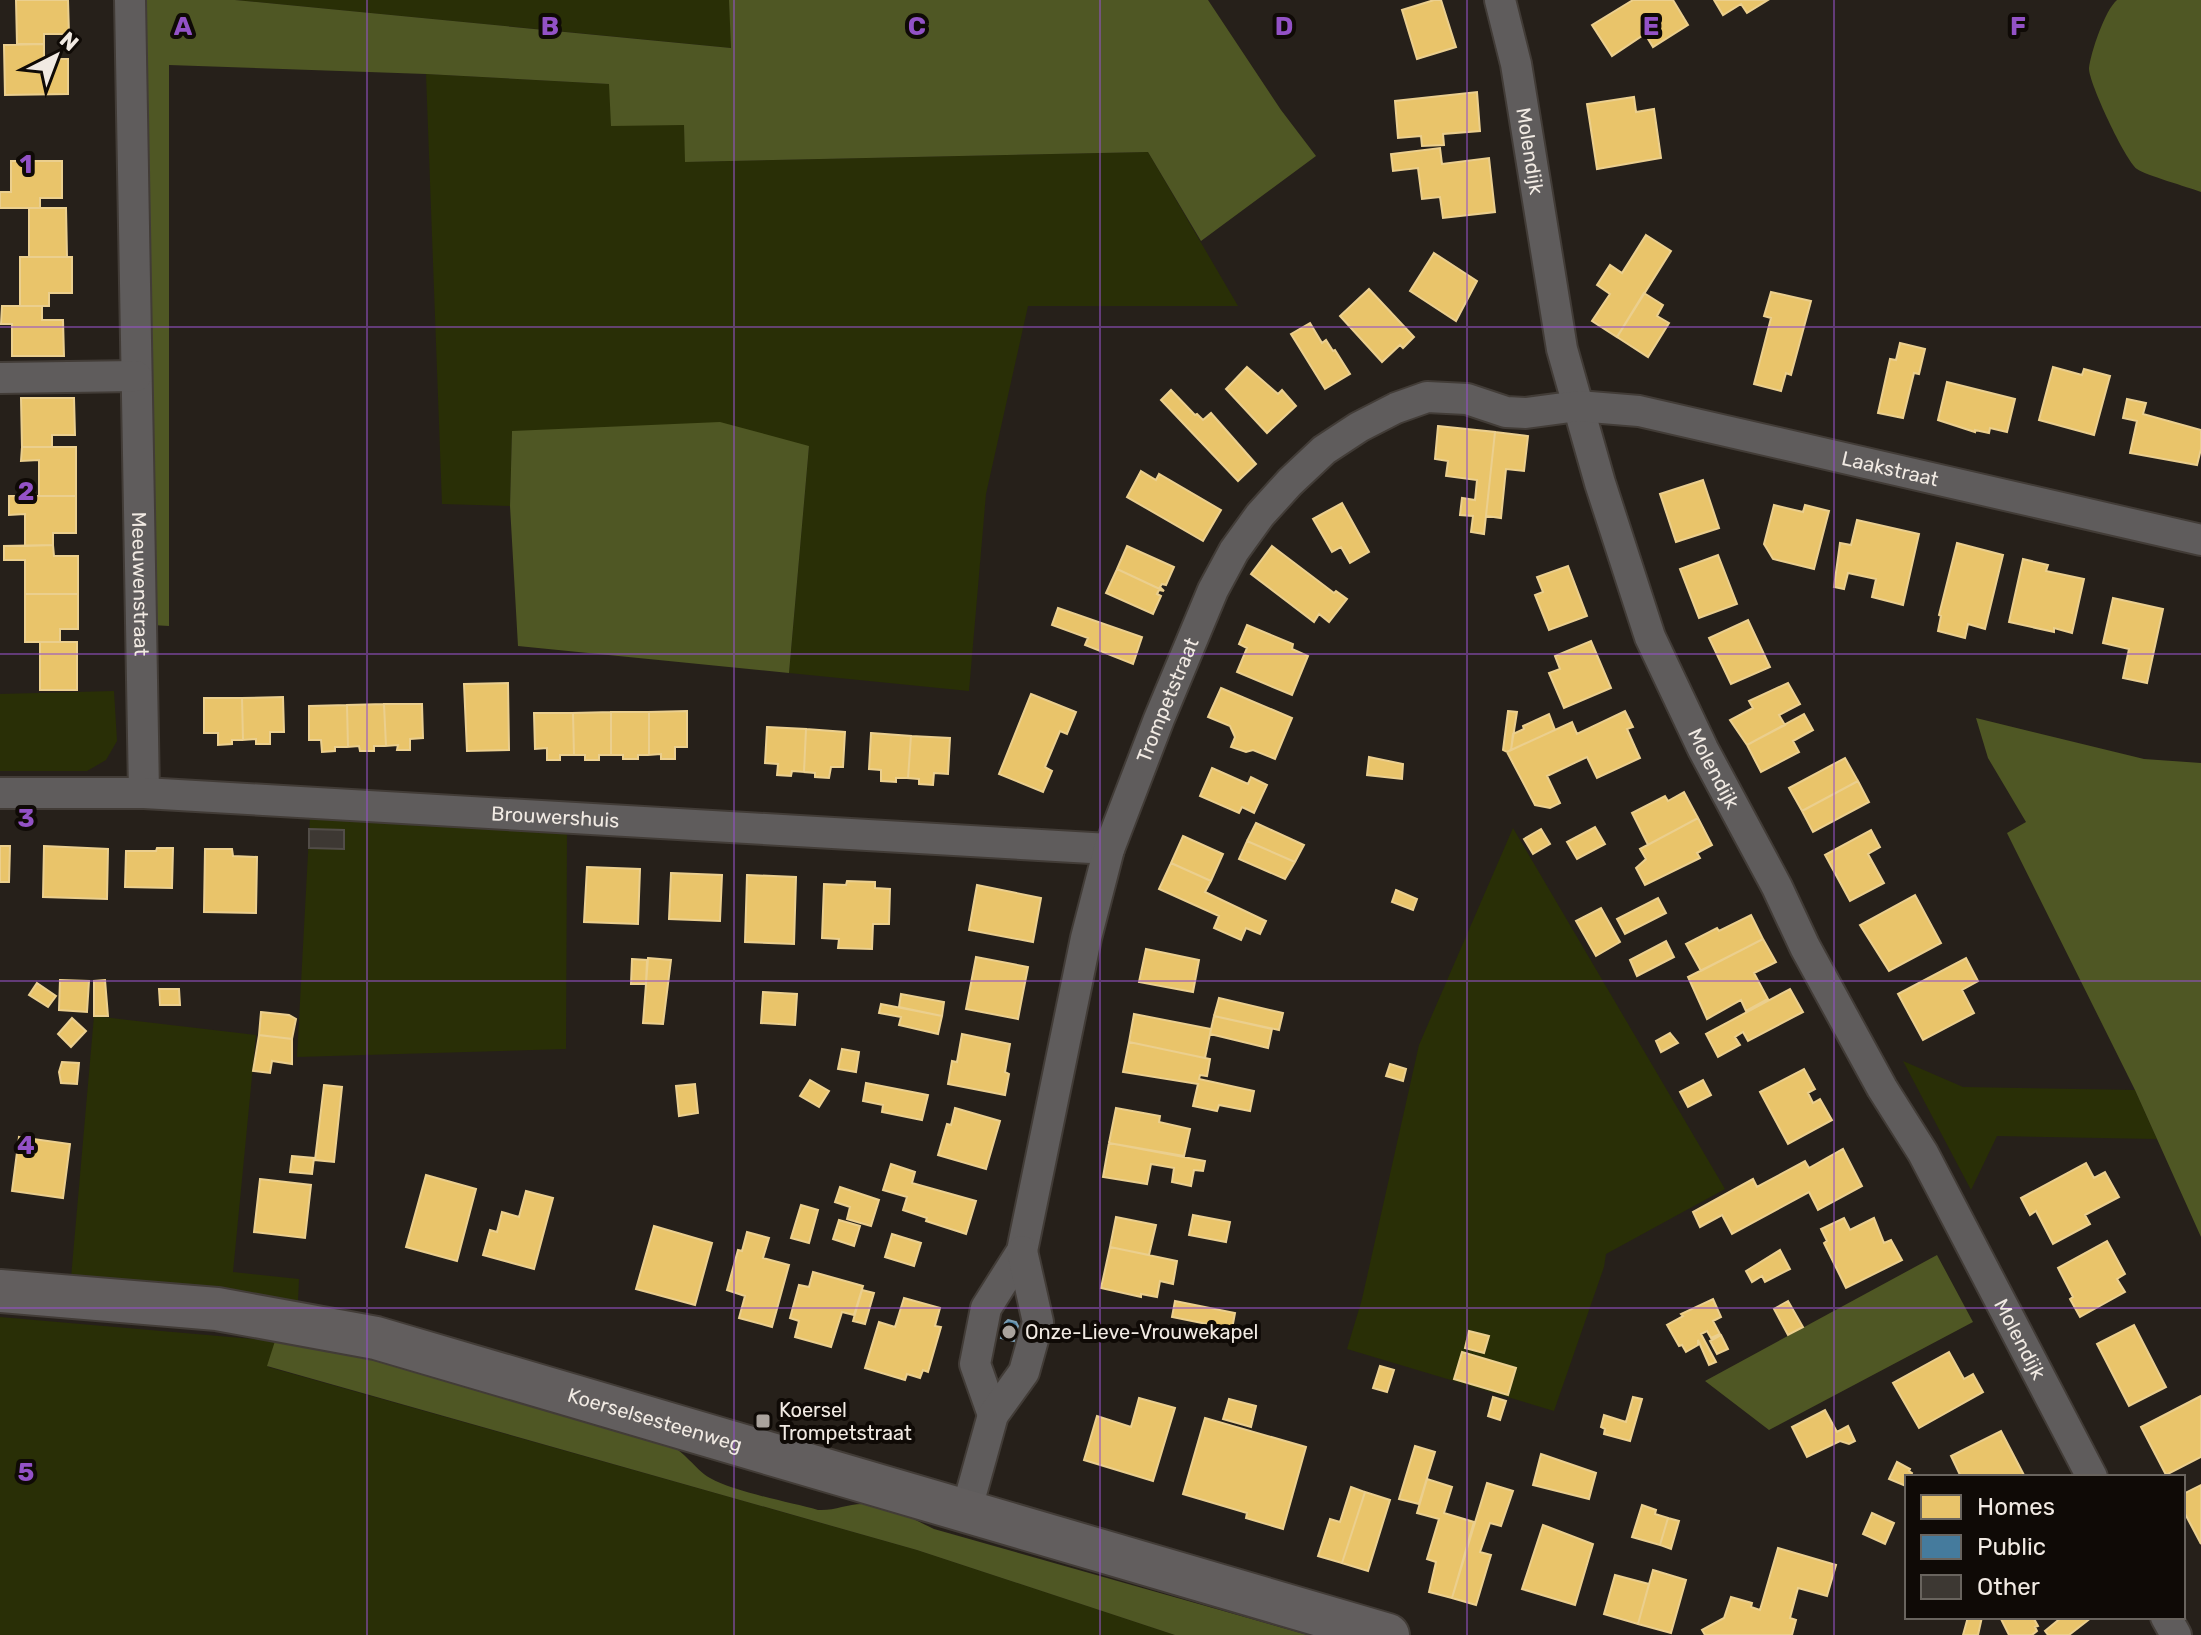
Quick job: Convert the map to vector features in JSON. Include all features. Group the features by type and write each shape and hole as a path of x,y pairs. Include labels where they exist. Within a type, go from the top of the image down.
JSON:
{"street":[{"name":"Meeuwenstraat","path":"130,0 144,793"},
{"name":"Molendijk","path":"1505,2 1562,349 1650,637 1805,947 1882,1088 1923,1153 2091,1475"},
{"path":"0,378 136,376"},
{"name":"Trompetstraat","path":"993,1415 975,1364 986,1308 1022,1251 1086,938 1109,849 1213,590 1234,551 1260,515 1324,450 1396,408 1427,397 1467,399 1506,412 1526,413 1578,406"},
{"name":"Laakstraat","path":"1578,406 1639,411 2201,540"},
{"name":"Brouwershuis","path":"0,793 144,793 1109,849"},
{"name":"Trompetstraat","path":"966,1512 993,1415 1024,1372 1038,1322 1022,1251"},
{"name":"Koerselsesteenweg","path":"0,1291 217,1309 376,1338 1388,1635"}],"green space":[{"path":"145,0 235,0 731,48 729,0 1208,0 1281,110 1316,156 1201,241 1148,152 685,162 684,125 611,126 609,84 169,65 169,626 152,625"},
{"path":"235,0 729,0 732,48"},
{"path":"2117,0 2201,0 2201,192 2137,169 2116,137 2101,103 2089,68 2099,32"},
{"path":"426,74 609,84 684,125 686,162 1148,152 1238,306 1028,306 986,494 969,691 789,673 809,446 512,431 510,506 442,504"},
{"path":"720,422 809,446 789,673 518,646 510,506 512,431"},
{"path":"114,691 117,741 106,760 87,771 0,771 0,694"},
{"path":"1976,718 2144,759 2201,763 2201,1237 2135,1090 2007,833 2026,822 1988,758"},
{"path":"310,817 567,829 566,1049 297,1057"},
{"path":"1513,828 1725,1189 1606,1254 1554,1411 1347,1349 1362,1299 1419,1045"},
{"path":"94,1016 256,1035 233,1272 299,1279 298,1301 71,1278"},
{"path":"1903,1061 1963,1087 2135,1090 2157,1139 1997,1136 1971,1190"},
{"path":"1937,1255 1973,1322 1769,1430 1705,1381"},
{"path":"0,1317 275,1341 268,1367 917,1550 1175,1635 0,1635"},
{"path":"275,1341 365,1358 666,1444 679,1451 710,1478 748,1492 818,1510 856,1504 881,1506 934,1529 1308,1635 1175,1635 917,1550 267,1366"}],"building: Homes":[{"path":"16,0 68,0 69,34 44,34 44,44 17,44"},
{"path":"1441,0 1456,47 1417,59 1402,10"},
{"path":"1633,0 1673,0 1688,25 1653,47 1645,34 1612,56 1592,25"},
{"path":"1714,0 1768,0 1747,13 1741,4 1723,15"},
{"path":"44,44 44,59 68,59 68,94 5,95 4,45"},
{"path":"1477,92 1480,131 1443,134 1444,145 1422,146 1421,136 1398,138 1395,101"},
{"path":"1634,97 1636,112 1654,109 1661,158 1597,169 1587,104"},
{"path":"1440,148 1442,164 1489,158 1495,212 1443,218 1440,197 1422,199 1418,168 1393,171 1391,154"},
{"path":"11,161 62,161 62,198 40,198 40,208 0,208 0,192 11,192"},
{"path":"29,208 66,208 67,257 29,257"},
{"path":"1646,235 1671,251 1617,337 1592,321 1610,294 1597,285 1610,265 1622,273"},
{"path":"1434,253 1477,281 1456,321 1410,291"},
{"path":"20,257 72,257 72,293 49,293 49,306 20,306"},
{"path":"1369,289 1414,337 1382,362 1340,316"},
{"path":"1771,292 1811,301 1791,375 1786,373 1781,391 1754,384 1771,318 1764,316"},
{"path":"1644,293 1663,305 1657,316 1669,323 1648,357 1617,337"},
{"path":"2,306 42,306 42,320 63,320 64,356 12,356 12,324 1,324"},
{"path":"1310,323 1322,343 1326,340 1335,350 1350,374 1325,389 1291,334"},
{"path":"1900,343 1925,349 1919,374 1914,373 1903,418 1878,413 1890,359 1896,360"},
{"path":"1247,367 1278,394 1282,390 1296,406 1267,433 1226,389"},
{"path":"2053,367 2082,375 2084,369 2110,376 2094,435 2039,420"},
{"path":"1947,382 2015,399 2007,432 1990,428 1989,433 1975,432 1938,420"},
{"path":"1171,390 1203,420 1211,413 1256,464 1238,481 1161,400"},
{"path":"21,398 74,398 75,435 52,435 52,447 22,447"},
{"path":"2127,399 2146,403 2143,414 2201,430 2197,465 2130,453 2137,421 2123,418"},
{"path":"1438,426 1495,432 1484,534 1471,532 1473,516 1460,515 1462,498 1475,500 1477,480 1446,476 1448,461 1435,459"},
{"path":"1495,432 1528,436 1524,471 1506,469 1501,518 1486,516"},
{"path":"22,447 76,447 76,496 39,496 39,460 21,461"},
{"path":"1141,471 1156,480 1159,474 1221,510 1203,541 1127,497"},
{"path":"1703,480 1719,528 1676,542 1660,494"},
{"path":"9,496 76,496 76,533 53,533 53,545 25,546 25,514 9,515"},
{"path":"1342,503 1369,552 1350,563 1341,547 1332,552 1313,519"},
{"path":"1774,505 1803,512 1805,505 1829,511 1814,569 1773,559 1764,544"},
{"path":"1857,520 1919,534 1903,605 1872,597 1876,579 1848,573 1844,589 1834,587 1840,543 1851,545"},
{"path":"1957,543 2003,555 1985,629 1968,624 1965,638 1938,631"},
{"path":"53,545 54,556 78,556 78,594 25,594 25,560 4,560 4,546"},
{"path":"1127,546 1174,567 1166,585 1160,587 1164,591 1117,569"},
{"path":"1272,546 1334,593 1336,591 1347,599 1329,622 1319,614 1314,622 1251,574"},
{"path":"1718,555 1737,604 1699,618 1680,569"},
{"path":"2023,559 2048,565 2046,571 2084,579 2072,633 2009,622"},
{"path":"1568,566 1587,616 1549,630 1535,595 1543,592 1537,577"},
{"path":"1117,569 1164,591 1159,590 1157,594 1161,596 1153,614 1106,593"},
{"path":"25,594 78,594 78,629 60,629 60,642 25,642"},
{"path":"2113,598 2163,609 2147,683 2123,678 2129,649 2103,643"},
{"path":"1058,608 1142,637 1133,664 1085,645 1088,638 1052,625"},
{"path":"1748,620 1770,667 1731,684 1709,638"},
{"path":"1247,625 1293,644 1292,649 1308,656 1292,695 1237,672 1247,648 1239,644"},
{"path":"1591,641 1611,688 1564,708 1549,673 1560,669 1555,656"},
{"path":"40,642 77,642 77,690 40,690"},
{"path":"508,683 509,750 467,751 464,684"},
{"path":"1788,683 1800,704 1779,715 1785,725 1747,745 1730,720 1753,708 1749,701"},
{"path":"1221,688 1292,718 1275,759 1253,750 1246,752 1231,747 1235,737 1230,726 1208,717"},
{"path":"1031,694 1076,712 1067,734 1060,731 1045,767 1052,771 1043,792 999,774"},
{"path":"283,697 284,732 270,732 270,744 256,744 256,739 243,740 242,698"},
{"path":"204,698 242,698 243,740 218,745 218,733 204,733"},
{"path":"384,704 422,704 423,738 410,739 410,750 397,750 398,745 386,746"},
{"path":"384,704 386,746 374,746 374,751 360,751 359,746 348,747 347,705"},
{"path":"347,705 348,747 335,747 335,751 322,752 321,740 309,740 309,706"},
{"path":"687,711 687,747 675,747 675,759 661,759 661,754 649,755 649,712"},
{"path":"1508,711 1517,712 1511,750 1507,752 1503,750"},
{"path":"1625,711 1633,727 1627,729 1640,758 1597,778 1587,757 1547,776 1560,803 1550,808 1535,805 1507,752 1572,722 1577,734"},
{"path":"611,712 649,712 649,755 623,759 623,755 611,755"},
{"path":"611,712 611,755 599,755 599,760 585,760 585,755 574,755 573,713"},
{"path":"534,713 573,713 574,755 560,755 560,760 547,760 547,748 535,749"},
{"path":"1549,714 1555,730 1511,750 1513,734"},
{"path":"1804,714 1813,730 1793,741 1799,752 1761,772 1747,745"},
{"path":"767,727 806,729 804,772 792,771 791,776 777,775 778,764 765,763"},
{"path":"806,729 845,732 843,767 831,767 829,778 804,772"},
{"path":"871,733 911,736 908,778 896,778 896,782 881,781 881,770 869,769"},
{"path":"911,736 950,738 948,774 934,773 933,785 919,784 919,779 908,778"},
{"path":"1369,757 1403,764 1402,779 1367,775"},
{"path":"1845,758 1858,781 1802,811 1789,788"},
{"path":"1212,768 1248,784 1251,777 1267,785 1254,813 1242,807 1239,813 1200,796"},
{"path":"1858,781 1869,802 1813,832 1802,811"},
{"path":"1684,792 1698,818 1648,845 1632,813 1665,796 1668,801"},
{"path":"1698,818 1712,845 1697,853 1700,858 1645,885 1636,868 1646,859 1640,849"},
{"path":"1256,823 1304,845 1295,862 1247,841"},
{"path":"1595,827 1605,844 1577,859 1567,842"},
{"path":"1541,829 1550,844 1533,854 1524,839"},
{"path":"1871,830 1880,847 1868,854 1884,883 1850,901 1825,855"},
{"path":"1183,836 1223,854 1211,881 1171,863"},
{"path":"1247,841 1295,862 1285,879 1239,859"},
{"path":"0,846 10,846 9,882 0,882"},
{"path":"44,846 108,849 107,899 43,897"},
{"path":"157,848 173,848 172,888 125,887 126,851 156,851"},
{"path":"205,849 232,849 233,856 257,857 256,913 204,912"},
{"path":"1171,863 1211,881 1205,892 1266,921 1260,934 1246,928 1241,940 1214,928 1219,916 1159,889"},
{"path":"587,867 640,869 638,924 584,922"},
{"path":"671,873 722,875 720,921 669,919"},
{"path":"747,875 796,877 794,944 745,942"},
{"path":"847,881 875,882 875,888 890,889 889,924 873,924 872,949 838,948 839,939 822,938 824,884 846,885"},
{"path":"977,885 1041,898 1033,942 969,930"},
{"path":"1396,890 1417,899 1413,910 1392,902"},
{"path":"1915,895 1941,943 1889,971 1860,925"},
{"path":"1658,898 1666,913 1625,934 1617,919"},
{"path":"1601,908 1620,942 1596,956 1576,921"},
{"path":"1751,915 1763,939 1701,971 1686,944"},
{"path":"1763,939 1776,962 1754,973 1768,999 1746,1011 1741,1000 1707,1019 1688,977"},
{"path":"1666,941 1674,957 1637,976 1630,960"},
{"path":"1146,949 1199,960 1193,992 1139,982"},
{"path":"976,957 1028,967 1018,1019 966,1009"},
{"path":"648,958 671,960 663,1024 643,1023"},
{"path":"1966,958 1978,981 1962,990 1974,1013 1923,1040 1898,994"},
{"path":"632,959 647,960 646,984 631,984"},
{"path":"60,980 89,981 87,1012 59,1010"},
{"path":"105,980 108,1016 94,1016 94,981"},
{"path":"37,983 56,996 48,1007 29,995"},
{"path":"159,989 179,989 180,1005 160,1005"},
{"path":"1790,989 1803,1012 1748,1041 1743,1032 1735,1037 1740,1045 1718,1057 1706,1034"},
{"path":"763,992 797,994 795,1025 761,1023"},
{"path":"901,994 944,1002 942,1016 899,1007"},
{"path":"1219,998 1283,1013 1279,1030 1214,1016"},
{"path":"881,1004 942,1016 938,1034 899,1025 901,1017 879,1013"},
{"path":"261,1012 289,1015 296,1019 292,1039 259,1035"},
{"path":"1134,1014 1211,1029 1205,1058 1129,1042"},
{"path":"1214,1016 1272,1029 1268,1048 1210,1034"},
{"path":"72,1018 86,1031 71,1047 58,1034"},
{"path":"1670,1033 1678,1043 1661,1052 1656,1041"},
{"path":"962,1034 1010,1044 1005,1095 948,1084 952,1061 957,1062"},
{"path":"259,1035 292,1039 292,1064 272,1061 270,1073 253,1071"},
{"path":"1129,1042 1210,1059 1207,1076 1200,1075 1199,1079 1254,1091 1250,1111 1219,1105 1217,1111 1193,1106 1198,1084 1123,1072"},
{"path":"842,1049 859,1052 856,1072 838,1069"},
{"path":"62,1062 79,1063 77,1084 61,1083 59,1072"},
{"path":"1390,1064 1406,1069 1403,1081 1386,1076"},
{"path":"1804,1069 1815,1089 1808,1093 1813,1103 1820,1099 1832,1120 1788,1144 1760,1092"},
{"path":"810,1080 829,1091 819,1107 800,1096"},
{"path":"1703,1080 1711,1095 1688,1107 1680,1092"},
{"path":"866,1083 928,1095 922,1120 882,1112 883,1105 863,1101"},
{"path":"695,1084 698,1113 679,1116 676,1086"},
{"path":"324,1085 342,1087 334,1162 315,1160"},
{"path":"955,1108 1000,1121 986,1169 938,1155"},
{"path":"1116,1108 1160,1116 1159,1122 1190,1129 1184,1156 1109,1143"},
{"path":"19,1137 70,1144 63,1198 12,1191"},
{"path":"1109,1143 1205,1161 1203,1171 1194,1170 1191,1186 1172,1182 1174,1168 1151,1164 1147,1184 1103,1177"},
{"path":"1843,1149 1862,1186 1818,1210 1809,1192 1732,1234 1722,1215 1700,1227 1693,1212 1753,1179 1757,1187 1805,1161 1809,1168"},
{"path":"292,1156 314,1158 312,1174 290,1172"},
{"path":"2086,1163 2094,1178 2105,1172 2119,1197 2085,1215 2090,1224 2053,1244 2036,1211 2030,1215 2021,1198"},
{"path":"891,1164 915,1172 912,1183 976,1201 966,1234 903,1210 907,1197 883,1190"},
{"path":"426,1175 476,1189 457,1261 406,1247"},
{"path":"260,1179 311,1185 305,1238 254,1232"},
{"path":"840,1187 879,1200 871,1226 847,1219 850,1207 835,1202"},
{"path":"526,1191 553,1198 534,1269 483,1255 490,1230 497,1232 502,1212 519,1217"},
{"path":"801,1205 818,1210 809,1243 791,1238"},
{"path":"1193,1215 1230,1222 1226,1242 1189,1235"},
{"path":"1116,1217 1156,1225 1149,1255 1110,1247"},
{"path":"1844,1218 1850,1230 1874,1218 1884,1243 1891,1240 1902,1260 1846,1288 1824,1243 1827,1241 1821,1229"},
{"path":"839,1220 860,1226 854,1246 833,1239"},
{"path":"654,1226 712,1243 695,1305 636,1289"},
{"path":"747,1232 769,1238 763,1258 789,1265 772,1327 739,1318 745,1296 727,1290 738,1250 742,1251"},
{"path":"892,1234 921,1243 914,1266 885,1257"},
{"path":"2107,1241 2125,1274 2117,1279 2125,1292 2080,1317 2058,1268"},
{"path":"1110,1247 1177,1261 1173,1284 1160,1281 1157,1297 1141,1294 1141,1297 1101,1288"},
{"path":"1780,1250 1790,1269 1765,1282 1762,1276 1752,1282 1746,1271"},
{"path":"813,1272 863,1286 854,1315 842,1312 831,1347 795,1337 799,1321 790,1318 799,1285 809,1287"},
{"path":"862,1290 874,1293 865,1324 853,1321"},
{"path":"904,1298 940,1308 935,1326 941,1327 928,1372 923,1370 920,1378 907,1374 905,1380 865,1368 879,1322 895,1327"},
{"path":"1713,1299 1721,1317 1713,1321 1720,1334 1711,1338 1707,1331 1701,1334 1716,1362 1709,1365 1698,1340 1698,1345 1686,1352 1667,1325 1683,1316 1681,1314"},
{"path":"1175,1301 1235,1313 1232,1329 1172,1317"},
{"path":"1788,1301 1803,1327 1788,1335 1774,1309"},
{"path":"2134,1325 2166,1387 2129,1406 2097,1344"},
{"path":"1469,1331 1489,1336 1484,1353 1465,1348"},
{"path":"1721,1335 1728,1349 1717,1354 1710,1341"},
{"path":"1462,1352 1516,1368 1508,1395 1454,1379"},
{"path":"1949,1352 1964,1379 1973,1374 1983,1392 1919,1428 1893,1383"},
{"path":"1380,1366 1394,1370 1387,1392 1373,1388"},
{"path":"2201,1396 2201,1457 2166,1475 2141,1427"},
{"path":"1493,1397 1506,1401 1500,1420 1488,1416"},
{"path":"1633,1397 1642,1399 1630,1441 1604,1434 1605,1429 1601,1427 1604,1415 1626,1422"},
{"path":"1139,1398 1175,1408 1153,1481 1084,1460 1097,1416 1131,1427"},
{"path":"1229,1399 1256,1406 1251,1427 1223,1419"},
{"path":"1825,1410 1837,1432 1848,1426 1855,1441 1849,1444 1840,1441 1807,1457 1792,1427"},
{"path":"1205,1418 1306,1447 1283,1529 1246,1518 1247,1513 1183,1494"},
{"path":"2001,1431 2024,1475 1960,1475 1951,1456"},
{"path":"1415,1446 1435,1452 1419,1504 1399,1499"},
{"path":"1541,1454 1596,1473 1589,1499 1533,1485"},
{"path":"1897,1462 1912,1473 1905,1475 1905,1486 1889,1479"},
{"path":"1427,1479 1452,1487 1444,1513 1474,1522 1452,1598 1429,1592 1436,1562 1427,1559 1439,1519 1417,1513"},
{"path":"1487,1483 1513,1491 1501,1526 1490,1523 1480,1552 1491,1555 1476,1605 1452,1598"},
{"path":"2201,1485 2201,1544 2185,1514 2185,1493"},
{"path":"1351,1487 1365,1492 1342,1563 1318,1556 1330,1519 1340,1522"},
{"path":"1365,1492 1390,1500 1368,1571 1342,1563"},
{"path":"1642,1505 1668,1518 1660,1545 1632,1537"},
{"path":"1872,1513 1894,1523 1885,1544 1863,1534"},
{"path":"1668,1518 1679,1521 1671,1549 1660,1545"},
{"path":"1543,1525 1593,1544 1575,1605 1522,1589"},
{"path":"1778,1548 1836,1565 1827,1596 1798,1588 1790,1618 1796,1620 1792,1635 1705,1635 1702,1630 1724,1618 1731,1597 1752,1603 1751,1607 1760,1610"},
{"path":"1653,1570 1686,1580 1671,1633 1638,1624"},
{"path":"1615,1575 1649,1584 1638,1624 1604,1614"},
{"path":"1967,1619 1982,1619 1978,1635 1963,1635"},
{"path":"2001,1619 2034,1619 2038,1626 2032,1635 2009,1635"},
{"path":"2060,1619 2090,1619 2069,1635 2048,1635 2045,1631"}],"building: Public":[{"name":"Onze-Lieve-Vrouwekapel","path":"1008,1320 1016,1322 1018,1326 1014,1341 1001,1338"}],"building: Other":[{"path":"309,829 344,830 344,849 309,848"}],"place":[{"name":"Onze-Lieve-Vrouwekapel","path":"1009,1332"},
{"name":"Koersel Trompetstraat","path":"763,1421"}]}
